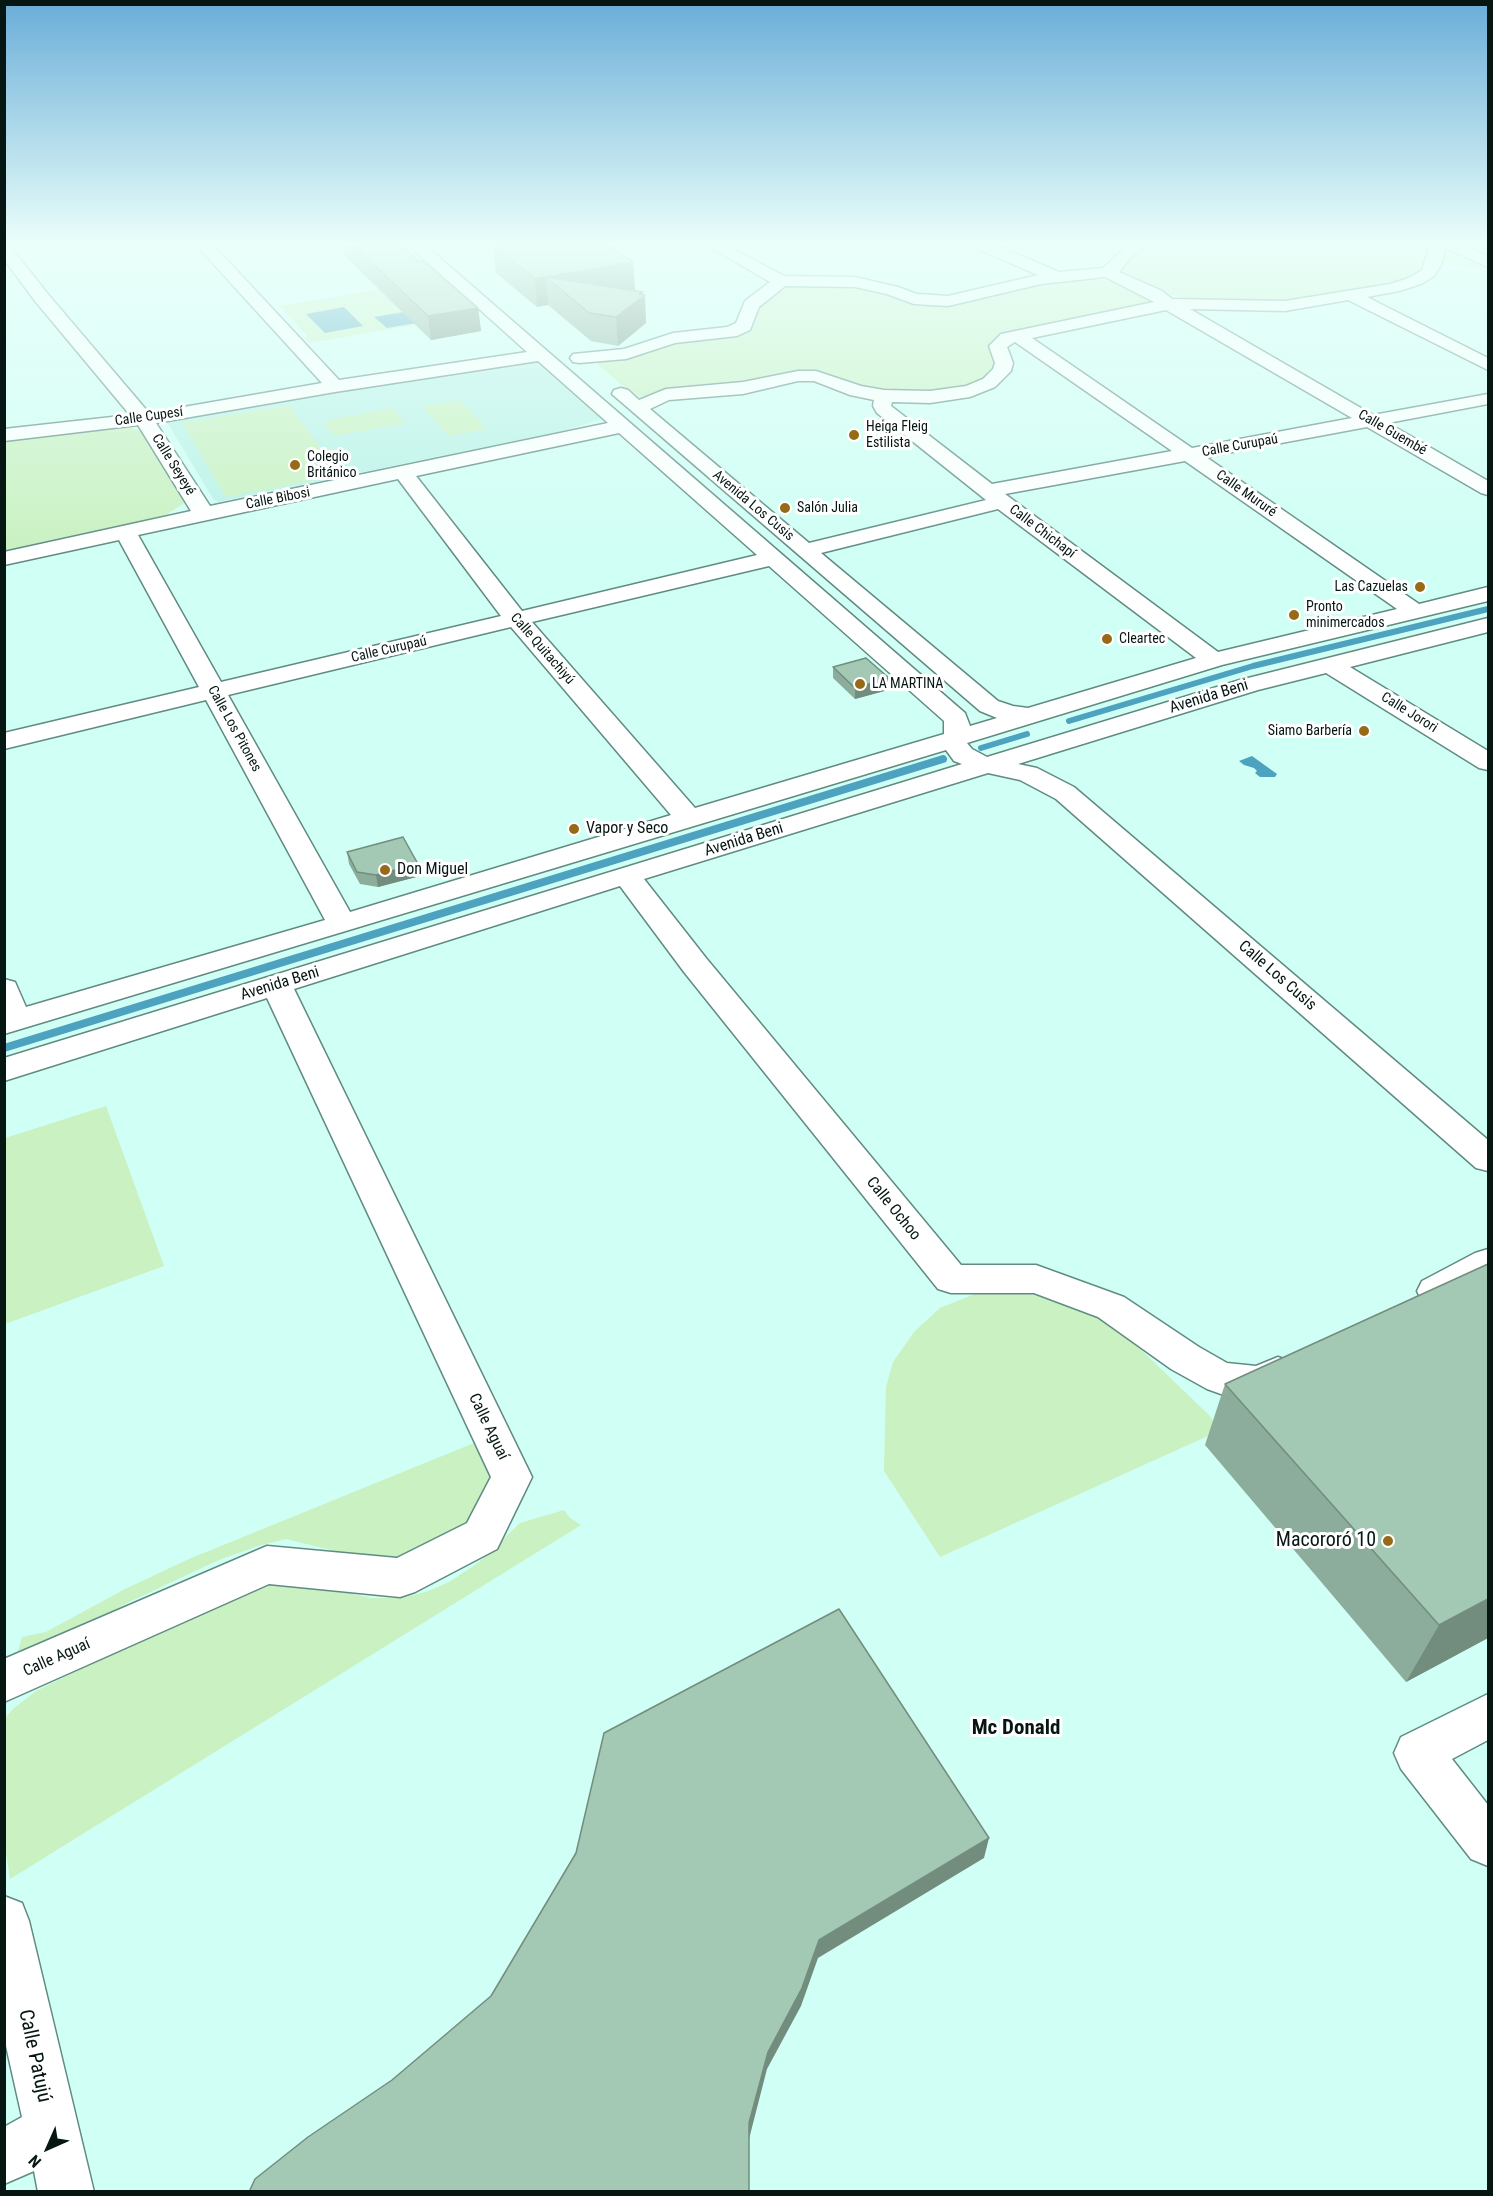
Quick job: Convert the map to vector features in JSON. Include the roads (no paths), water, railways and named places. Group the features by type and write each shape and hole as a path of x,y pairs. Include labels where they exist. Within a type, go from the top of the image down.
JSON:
{"street":[{"name":"Calle Seyeyé","path":"84,348 144,419 204,514"},
{"path":"300,348 334,386"},
{"name":"Avenida Los Cusis","path":"536,348 956,718 958,727 954,739"},
{"name":"Avenida Los Cusis","path":"567,348 989,706 1058,726 1064,733 1062,744"},
{"path":"579,358 626,354 642,348"},
{"path":"637,407 666,395 743,388 798,376 825,378 857,391 884,396 930,397 981,388 1002,371 1004,363 998,348"},
{"name":"Calle Mururé","path":"1036,348 1415,611"},
{"name":"Calle Guembé","path":"1245,348 1488,489"},
{"path":"1455,348 1488,365"},
{"name":"Calle Cupesí","path":"4,435 144,419 334,386 542,355"},
{"name":"Calle Chichapí","path":"884,396 882,406 884,409 996,497 1214,660"},
{"name":"Calle Curupaú","path":"806,550 996,497 1189,455 1488,399"},
{"name":"Calle Bibosi","path":"4,559 204,514 404,474 623,426"},
{"name":"Calle Quitachiyú","path":"404,474 516,620 688,819"},
{"path":"739,527 770,520"},
{"name":"Calle Los Pitones","path":"126,533 342,924"},
{"name":"Calle Curupaú","path":"4,741 773,558"},
{"name":"Avenida Beni","path":"10,1022 1214,660 1488,594"},
{"name":"Avenida Beni","path":"4,1070 626,875 1062,744 1249,685 1488,626"},
{"name":"Calle Jorori","path":"1329,664 1488,762"},
{"path":"941,706 976,694"},
{"path":"954,739 956,747 963,755 989,765"},
{"name":"Calle Los Cusis","path":"1062,744 1056,752 1054,766 1065,793"},
{"name":"Calle Los Cusis","path":"989,765 1028,774 1065,793 1488,1159"},
{"name":"Calle Ochoo","path":"626,875 695,965 951,1280 1036,1279 1112,1308 1185,1358 1221,1378 1260,1382 1312,1355"},
{"name":"Calle Aguaí","path":"4,1681 267,1565 400,1578 482,1536 512,1477 277,986"},
{"path":"4,989 10,1022"},
{"path":"1405,1306 1488,1263"},
{"path":"1488,1716 1417,1753 1488,1842"},
{"name":"Calle Patujú","path":"4,1920 66,2192"},
{"path":"4,2157 51,2132"}],"waterway":[{"path":"1069,721 1253,666 1488,609"},
{"path":"981,748 1027,734"},
{"path":"4,1048 943,759"}],"place":[{"name":"Heiga Fleig Estilista","path":"854,435"},
{"name":"Colegio Británico","path":"295,465"},
{"name":"Salón Julia","path":"785,508"},
{"name":"Las Cazuelas","path":"1420,587"},
{"name":"Pronto minimercados","path":"1294,615"},
{"name":"Cleartec","path":"1107,639"},
{"name":"LA MARTINA","path":"860,684"},
{"name":"Siamo Barbería","path":"1364,731"},
{"name":"Vapor y Seco","path":"574,829"},
{"name":"Don Miguel","path":"385,870"},
{"name":"Macororó 10","path":"1388,1541"}],"district":[{"name":"Mc Donald","path":"1016,1729"}]}
